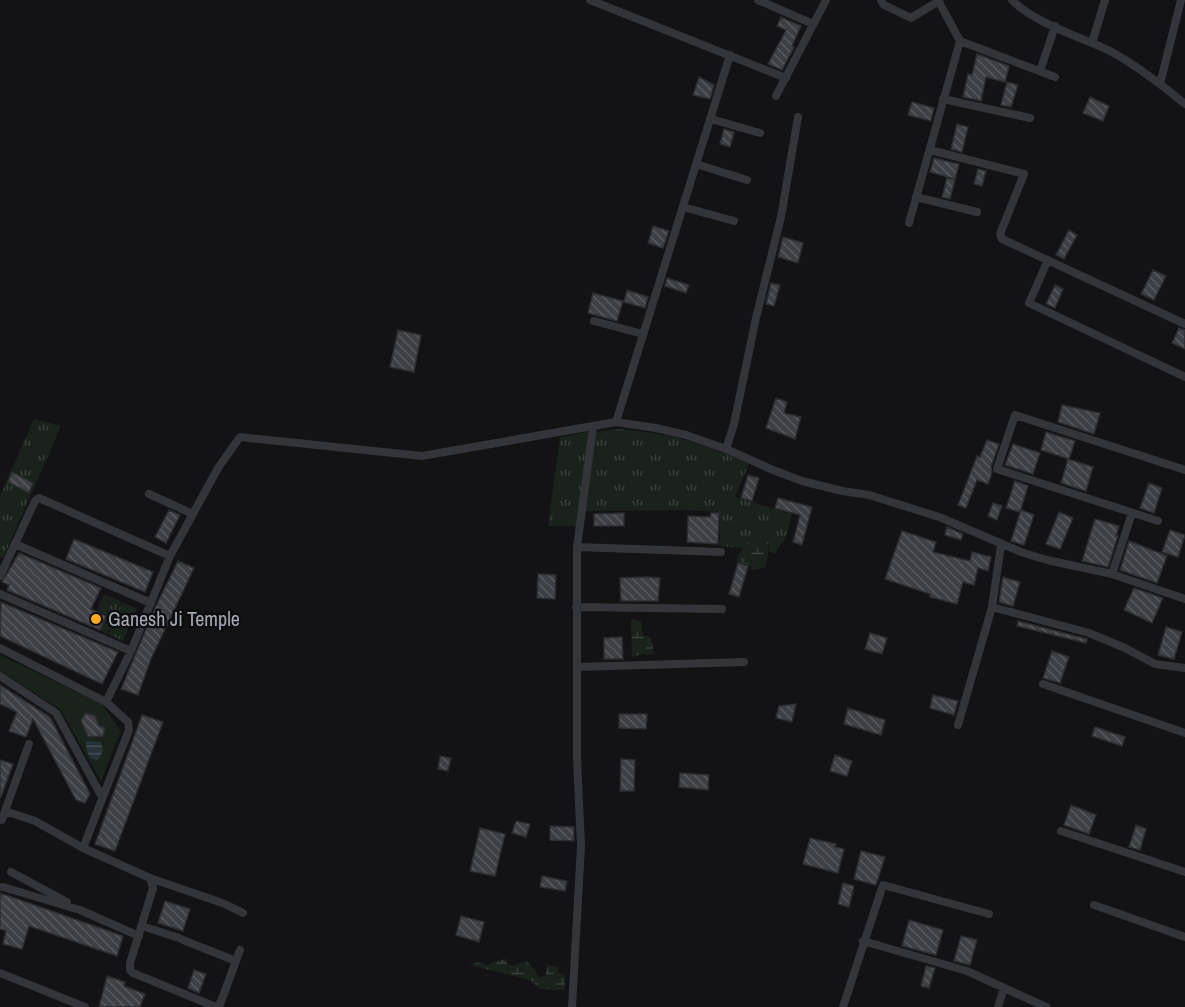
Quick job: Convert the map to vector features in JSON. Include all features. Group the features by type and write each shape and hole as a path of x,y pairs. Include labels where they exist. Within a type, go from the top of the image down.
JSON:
{"street":[{"path":"590,0 786,78"},
{"path":"758,0 813,24"},
{"path":"776,96 826,0"},
{"path":"881,0 884,5 911,18 938,1 960,41 1055,77"},
{"path":"1012,0 1033,15 1111,52 1160,84 1185,104"},
{"path":"1092,43 1105,0"},
{"path":"1160,84 1181,0"},
{"path":"1040,71 1055,26"},
{"path":"909,223 960,41"},
{"path":"616,422 730,55"},
{"path":"944,99 1030,118"},
{"path":"726,449 734,424 756,318 781,217 798,117"},
{"path":"711,119 760,133"},
{"path":"930,150 1024,174 1000,234 1002,239 1185,324"},
{"path":"696,164 747,180"},
{"path":"916,197 977,212"},
{"path":"683,207 734,222"},
{"path":"1048,260 1029,303 1185,377"},
{"path":"594,321 644,334"},
{"path":"1158,521 997,469 1015,415 1185,470"},
{"path":"106,702 131,651 170,556 218,468 240,437 422,456 616,422 656,428 686,435 726,449 802,481 869,495 939,517 982,534 1001,545 1047,560 1112,574 1185,599"},
{"path":"572,1007 581,846 578,758 577,547 593,427"},
{"path":"148,494 192,514"},
{"path":"0,576 35,501 39,498 170,556"},
{"path":"1112,574 1132,513"},
{"path":"15,544 151,603"},
{"path":"958,725 992,607 1001,545"},
{"path":"577,547 721,552"},
{"path":"0,594 131,651"},
{"path":"576,607 722,609"},
{"path":"992,607 1089,633 1155,664 1185,668"},
{"path":"0,648 106,702 128,722 129,730 82,848"},
{"path":"578,667 744,662"},
{"path":"0,676 56,713 102,797"},
{"path":"1043,684 1185,733"},
{"path":"0,820 2,820 29,744"},
{"path":"5,811 35,821 82,848 150,878 225,904 243,913"},
{"path":"1061,831 1185,872"},
{"path":"11,872 80,910 138,936"},
{"path":"150,878 153,888 129,967 131,972 218,1007 240,950"},
{"path":"843,1007 883,885 989,914"},
{"path":"3,887 80,910"},
{"path":"1094,905 1185,937"},
{"path":"142,926 236,961"},
{"path":"863,941 967,971 1046,1007"},
{"path":"0,973 85,1007"},
{"path":"998,1007 1004,988"}],"green space":[{"path":"34,419 61,426 3,558 0,557 0,496"},
{"path":"618,429 685,440 749,464 735,497 792,514 786,538 775,554 769,551 769,537 757,534 742,548 720,546 720,512 585,511 596,432"},
{"path":"588,432 577,526 548,526 560,437"},
{"path":"757,534 769,537 768,555 765,567 752,570 749,565 736,561 742,548"},
{"path":"104,594 121,601 107,634 100,630 107,615 97,610"},
{"path":"122,602 137,609 123,641 108,634"},
{"path":"631,620 641,621 643,636 651,637 654,655 643,654 632,657"},
{"path":"0,655 102,704 121,731 101,781 60,709 0,671"},
{"path":"507,959 507,964 512,966 527,961 540,977 545,976 548,965 558,967 558,972 565,975 565,987 562,994 563,990 539,989 533,982 526,979 469,965 479,962 488,965"}],"shaded area":[{"path":"86,741 101,742 103,751 98,760 89,756"}],"building":[{"path":"781,17 801,26 792,46 794,47 782,70 768,64 786,30 777,26"},
{"path":"977,54 1009,66 1005,82 986,77 981,101 963,97 968,74 972,75"},
{"path":"699,77 714,85 710,99 693,95"},
{"path":"1007,82 1018,85 1011,107 1001,105"},
{"path":"1090,97 1109,106 1103,121 1083,113"},
{"path":"912,102 934,108 931,121 908,115"},
{"path":"957,124 968,127 962,152 951,149"},
{"path":"724,129 734,132 730,147 720,144"},
{"path":"934,158 959,164 955,179 930,172"},
{"path":"978,169 986,171 982,186 974,184"},
{"path":"947,178 955,180 950,199 942,197"},
{"path":"653,226 669,231 663,248 648,243"},
{"path":"1069,230 1077,235 1064,259 1056,255"},
{"path":"783,237 803,243 798,263 778,257"},
{"path":"1153,270 1166,276 1154,300 1141,294"},
{"path":"667,278 689,285 686,293 665,286"},
{"path":"771,283 780,285 774,306 766,304"},
{"path":"1055,285 1063,289 1055,308 1046,304"},
{"path":"627,290 648,297 645,308 624,302"},
{"path":"593,293 623,301 617,321 588,313"},
{"path":"1179,328 1185,330 1185,349 1172,343"},
{"path":"398,330 421,335 414,372 390,367"},
{"path":"776,398 787,402 784,413 801,417 795,439 766,428"},
{"path":"1062,405 1100,413 1094,434 1058,422"},
{"path":"1046,432 1075,441 1069,459 1041,450"},
{"path":"987,440 999,444 988,484 977,480 966,508 958,505 977,456 980,457"},
{"path":"1013,444 1040,453 1033,474 1005,465"},
{"path":"1068,459 1093,467 1086,491 1061,483"},
{"path":"12,472 33,483 29,493 8,482"},
{"path":"748,475 759,478 752,501 741,498"},
{"path":"1015,481 1028,486 1020,512 1006,508"},
{"path":"1149,483 1162,488 1154,513 1140,508"},
{"path":"778,498 812,507 802,545 793,542 800,515 775,508"},
{"path":"993,503 1002,506 997,520 988,516"},
{"path":"169,510 180,515 166,543 155,537"},
{"path":"1021,510 1034,515 1024,545 1011,541"},
{"path":"1059,512 1073,518 1060,549 1046,544"},
{"path":"624,513 624,526 594,526 594,514"},
{"path":"711,513 719,513 718,544 687,542 688,516 710,517"},
{"path":"1095,519 1119,526 1108,567 1082,561"},
{"path":"947,527 963,534 961,540 945,535"},
{"path":"1170,530 1185,535 1178,557 1162,552"},
{"path":"902,531 936,542 933,552 970,561 972,552 991,557 988,571 978,568 974,585 963,582 957,604 930,597 930,594 885,579"},
{"path":"74,539 153,572 145,592 66,559"},
{"path":"1129,541 1167,556 1157,583 1120,570"},
{"path":"19,553 101,588 91,609 106,616 100,630 7,590 9,585 2,582"},
{"path":"178,561 194,568 151,659 138,695 121,689 155,608"},
{"path":"738,563 748,566 739,597 729,594"},
{"path":"538,574 556,575 555,599 537,598"},
{"path":"1003,577 1020,582 1013,606 999,602"},
{"path":"620,578 660,578 658,601 621,601"},
{"path":"1134,588 1163,598 1152,623 1124,610"},
{"path":"1,602 118,652 102,684 0,636"},
{"path":"1018,621 1087,639 1086,643 1017,626"},
{"path":"1166,627 1182,632 1174,659 1158,655"},
{"path":"870,633 887,638 882,654 865,649"},
{"path":"622,637 623,659 604,659 604,638"},
{"path":"1052,651 1069,657 1060,683 1043,678"},
{"path":"0,685 50,717 90,794 85,803 76,800 33,719 26,737 9,731 17,712 0,704"},
{"path":"933,695 958,701 954,715 930,708"},
{"path":"796,704 792,722 776,718 779,706"},
{"path":"848,708 885,720 881,735 844,724"},
{"path":"86,713 95,716 99,726 105,728 103,736 88,737 81,720"},
{"path":"619,714 647,714 646,729 619,728"},
{"path":"142,715 163,722 115,851 95,844"},
{"path":"1095,727 1125,737 1122,746 1092,736"},
{"path":"835,755 852,761 847,776 830,771"},
{"path":"440,756 451,758 448,771 438,769"},
{"path":"621,759 635,760 634,791 620,791"},
{"path":"0,760 13,764 1,797 0,797"},
{"path":"680,773 709,775 708,790 679,787"},
{"path":"1071,805 1096,815 1089,834 1064,825"},
{"path":"516,821 530,824 526,837 512,833"},
{"path":"1136,825 1146,829 1140,850 1129,847"},
{"path":"550,826 574,827 574,841 550,840"},
{"path":"480,828 505,834 495,876 470,871"},
{"path":"810,838 836,844 835,847 844,849 838,873 803,864"},
{"path":"861,851 885,857 876,885 854,879"},
{"path":"542,876 567,881 565,891 540,887"},
{"path":"843,883 854,886 849,907 838,904"},
{"path":"0,893 123,936 117,956 29,926 22,949 3,944 6,931 0,929"},
{"path":"165,901 190,909 183,931 158,923"},
{"path":"461,916 484,922 479,942 456,935"},
{"path":"909,920 943,930 936,955 902,946"},
{"path":"961,936 977,940 970,965 954,961"},
{"path":"926,966 935,968 929,988 921,986"},
{"path":"194,970 206,974 199,993 188,988"},
{"path":"107,976 125,982 124,986 145,994 140,1007 99,1007"}],"place":[{"name":"Ganesh Ji Temple","path":"96,619"}]}
